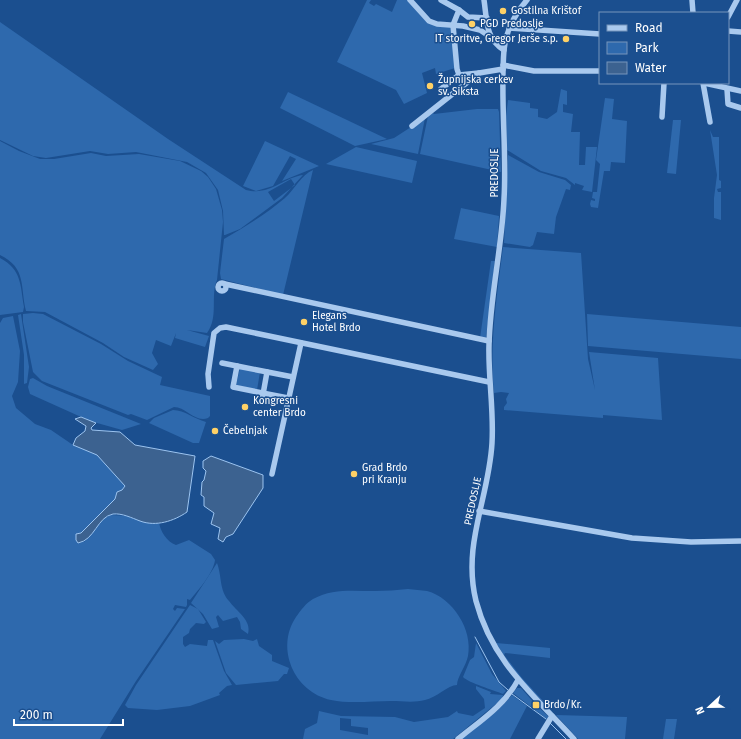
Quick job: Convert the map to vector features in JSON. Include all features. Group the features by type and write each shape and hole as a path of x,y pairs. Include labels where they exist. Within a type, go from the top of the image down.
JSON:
{"street":[{"path":"410,0 429,21 480,30 504,50"},
{"path":"441,0 468,17 487,18"},
{"path":"484,0 489,36"},
{"name":"PREDOSLJE","path":"527,0 519,10 509,28 504,50 504,199 489,341 492,445 479,511 471,566 472,577 482,619 502,659 550,720 574,739"},
{"path":"692,0 692,12"},
{"path":"729,15 737,0"},
{"path":"459,10 453,25 459,75"},
{"path":"509,28 599,34"},
{"path":"729,31 741,32"},
{"path":"441,89 459,75 479,73 503,67 534,71 599,71"},
{"path":"412,126 479,73"},
{"path":"662,117 664,84"},
{"path":"703,84 710,122"},
{"path":"707,84 741,91"},
{"path":"727,89 728,104 741,108"},
{"path":"226,286 236,286 489,341"},
{"path":"209,387 208,374 214,333 220,328 226,327 489,382"},
{"path":"272,474 301,343"},
{"path":"222,363 293,377"},
{"path":"237,366 233,387 288,398"},
{"path":"262,400 268,372"},
{"path":"479,511 632,538 691,542 741,540"},
{"path":"458,739 499,706 511,693 518,680"},
{"path":"538,739 550,720"}],"green space":[{"path":"367,0 371,0 369,3 374,6 376,4 392,12 397,0 408,0 421,16 452,28 455,68 436,74 435,68 422,73 427,93 404,104 396,90 337,62"},
{"path":"0,22 168,139 246,190 262,191 289,179 303,175 295,184 291,179 268,192 274,201 291,188 282,198 240,229 224,235 223,211 218,190 206,173 187,162 136,152 108,154 90,151 46,158 33,156 0,140"},
{"path":"561,89 567,91 567,105 563,104 563,112 573,114 571,132 580,132 579,165 585,165 586,147 597,147 592,192 582,190 584,186 575,183 575,185 566,178 541,171 507,150 506,116 508,100 530,103 530,108 538,109 538,117 547,119 557,112"},
{"path":"288,92 387,139 355,146 280,108"},
{"path":"605,98 614,99 612,119 627,121 625,163 611,162 610,171 604,171 598,208 591,207 590,204 591,200 595,201 595,199 592,198 593,192 597,192 600,164 596,160"},
{"path":"477,109 498,109 501,172 420,154 428,116 433,113"},
{"path":"425,118 418,154 371,144 394,138"},
{"path":"673,120 681,120 676,174 667,173"},
{"path":"710,130 713,137 719,137 719,180 721,181 721,188 717,189 718,192 721,192 721,220 714,218 714,198 717,175"},
{"path":"0,141 19,151 40,159 54,159 91,153 106,156 139,154 180,161 201,171 208,177 216,189 222,210 223,222 217,280 214,293 214,313 211,327 207,333 187,330 209,336 205,347 175,338 176,333 171,346 156,340 152,353 158,364 153,370 124,357 103,343 45,312 26,311 19,272 9,260 0,255"},
{"path":"265,141 319,166 282,181 296,159 290,156 273,186 256,191 243,186"},
{"path":"356,147 417,161 412,183 326,164"},
{"path":"508,155 539,172 565,180 571,185 570,190 566,189 556,217 554,234 537,232 533,245 530,247 504,243"},
{"path":"313,170 283,295 221,279 220,273 224,239 278,204 289,194 305,175"},
{"path":"461,208 499,216 497,247 454,239"},
{"path":"503,247 581,253 588,359 595,390 589,352 658,358 662,420 603,415 603,418 504,410 509,393 494,393 492,356 494,320"},
{"path":"0,258 12,267 19,278 24,307 23,312 0,315"},
{"path":"491,261 495,261 486,338 480,338"},
{"path":"21,314 29,367 27,383 24,384 24,355 18,315"},
{"path":"23,314 43,314 101,344 128,361 162,377 160,385 210,396 210,416 203,419 195,417 183,409 174,407 147,420 131,414 128,415 42,381 33,372 23,322"},
{"path":"587,314 741,327 741,359 588,346"},
{"path":"13,316 20,351 18,382 12,396 16,408 35,424 51,430 73,445 97,454 125,486 122,490 117,492 115,499 81,533 77,533 84,542 104,518 111,515 127,516 148,523 159,522 164,536 173,544 176,545 189,540 211,554 215,560 212,571 205,581 190,600 187,599 186,607 175,605 173,609 175,611 177,608 185,609 136,681 100,739 0,739 0,323 3,318"},
{"path":"240,368 260,372 257,390 236,385"},
{"path":"33,378 47,386 141,424 122,430 90,421 30,394 28,387 30,379"},
{"path":"173,410 182,411 206,422 199,443 193,443 149,423 154,418"},
{"path":"217,563 222,588 229,601 246,620 249,629 248,634 241,629 240,622 237,617 223,621 218,615 216,617 219,627 212,629 203,614 191,603"},
{"path":"408,589 427,591 436,595 445,600 459,616 464,626 469,646 468,656 458,678 457,685 450,687 429,699 421,701 346,702 331,700 318,695 307,688 298,678 288,655 287,642 290,629 296,617 308,603 321,595 328,593"},
{"path":"190,605 198,609 206,622 204,624 196,623 190,629 189,633 183,637 183,644 185,647 190,644 207,646 208,640 213,640 224,671 232,685 227,686 219,693 220,695 190,706 157,710 128,708 125,705 136,685"},
{"path":"244,639 253,641 257,639 259,646 272,655 272,661 289,668 287,674 284,674 278,681 236,685 226,673 215,641 219,644 224,640"},
{"path":"476,643 492,674 506,691 503,694 476,684 463,677 470,660 474,657"},
{"path":"496,643 550,648 550,658 505,653 504,655 522,678 554,713 517,676"},
{"path":"476,686 491,692 490,694 503,695 502,699 453,739 303,739 305,729 317,723 319,711 341,716 395,717 414,722 448,717 457,711 458,713 473,716 485,708 484,699 476,689","holes":["340,718 351,719 351,726 368,728 368,735 340,730"]},
{"path":"517,688 521,688 548,716 548,720 513,693"},
{"path":"512,695 527,706 510,739 461,739 498,710"},
{"path":"556,715 627,717 625,739 578,739"},
{"path":"666,719 677,719 674,739 663,739"}],"water":[{"path":"81,417 96,423 91,428 92,430 120,432 135,445 195,456 187,512 171,520 158,523 146,523 123,515 113,514 103,519 88,538 78,543 76,540 76,534 81,533 115,499 117,492 122,490 125,486 97,455 73,445 76,438 85,431 86,426 75,419"},
{"path":"211,456 263,475 263,488 233,534 226,537 223,542 218,539 220,528 211,524 214,513 204,506 204,497 201,495 202,482 206,471 203,468 203,461"}],"waterway":[{"path":"475,637 499,682 508,690"},
{"path":"512,694 546,719"},
{"path":"550,723 566,739"}],"place":[{"name":"Gostilna Krištof","path":"503,11"},
{"name":"PGD Predoslje","path":"472,24"},
{"name":"IT storitve, Gregor Jerše s.p.","path":"566,39"},
{"name":"Župnijska cerkev sv. Siksta","path":"430,86"},
{"name":"Elegans Hotel Brdo","path":"304,322"},
{"name":"Kongresni center Brdo","path":"245,407"},
{"name":"Čebelnjak","path":"215,431"},
{"name":"Grad Brdo pri Kranju","path":"354,474"},
{"name":"Brdo/Kr.","path":"536,705"}]}
